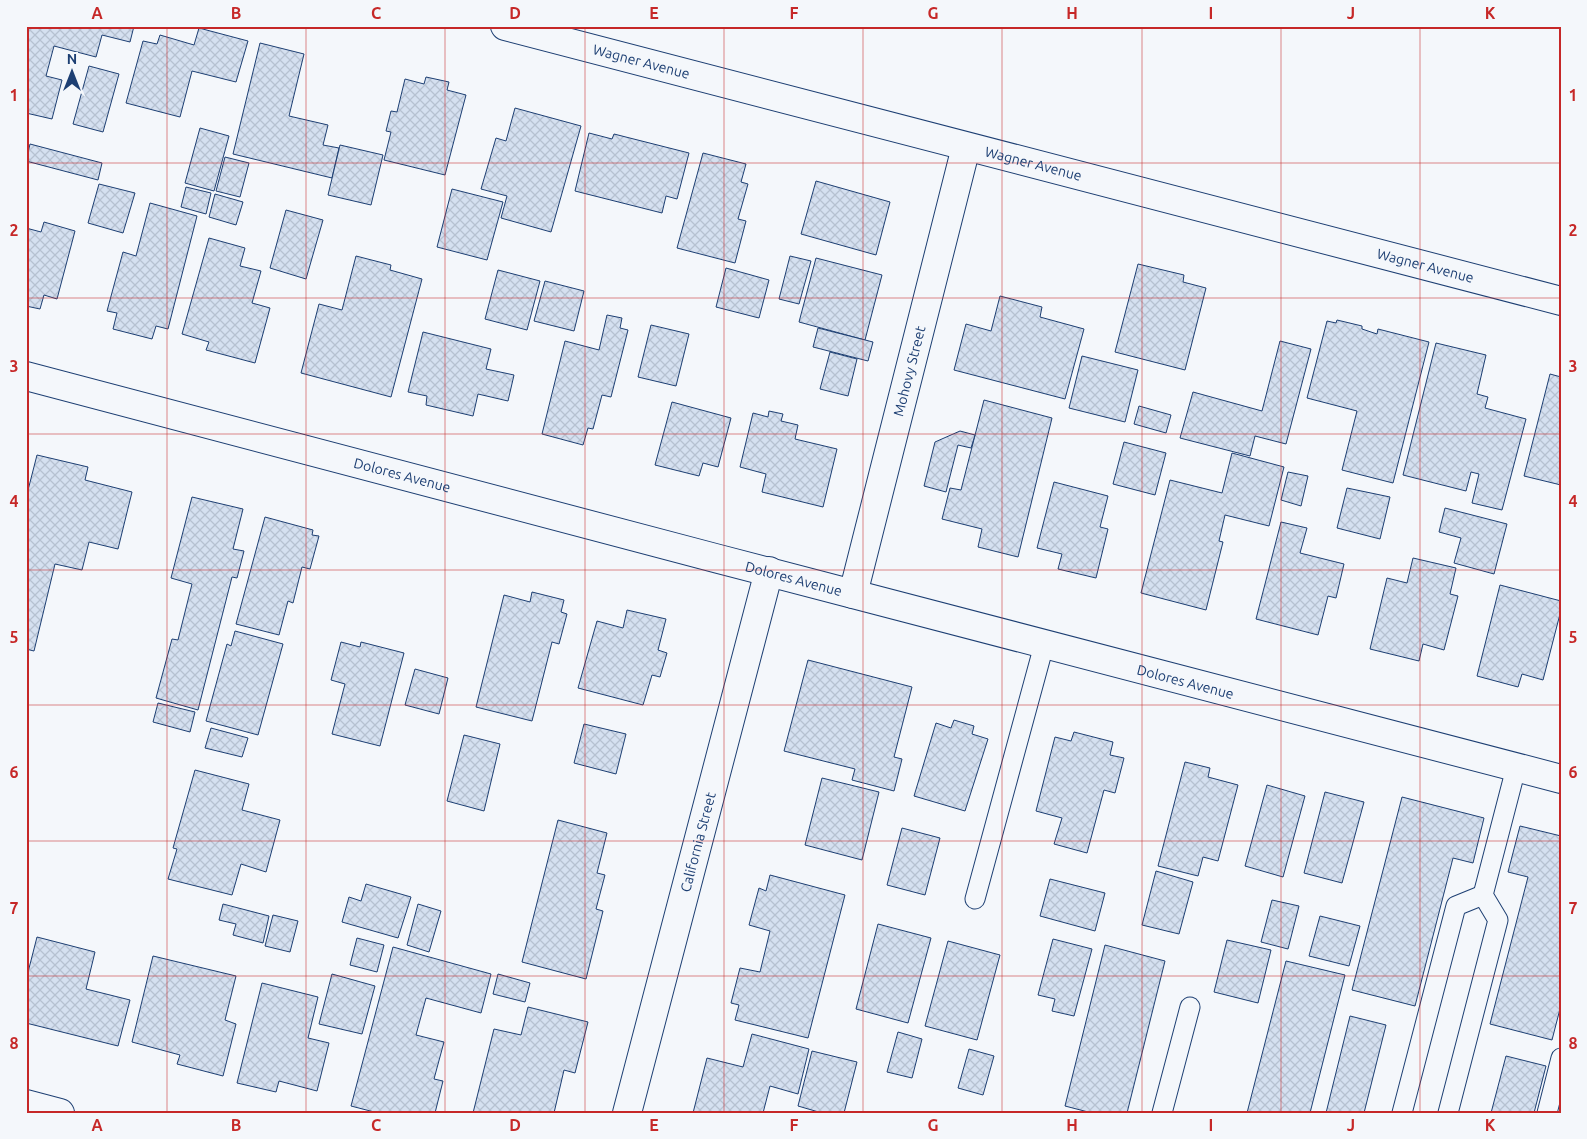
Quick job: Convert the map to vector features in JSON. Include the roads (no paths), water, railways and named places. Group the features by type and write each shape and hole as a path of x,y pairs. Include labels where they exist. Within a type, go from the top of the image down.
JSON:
{"street":[{"name":"Wagner Avenue","path":"505,26 1561,301"},
{"name":"Mohovy Street","path":"853,594 966,147"},
{"name":"Dolores Avenue","path":"26,376 1044,645 1561,779"},
{"name":"California Street","path":"627,1113 769,571"},
{"path":"26,1104 60,1113"}],"lane":[{"path":"975,899 1044,645"},
{"path":"1448,1113 1498,920 1483,895 1516,768"},
{"path":"1402,1113 1456,906 1483,895"},
{"path":"1162,1113 1190,1007"},
{"path":"1547,1113 1561,1058"}]}
